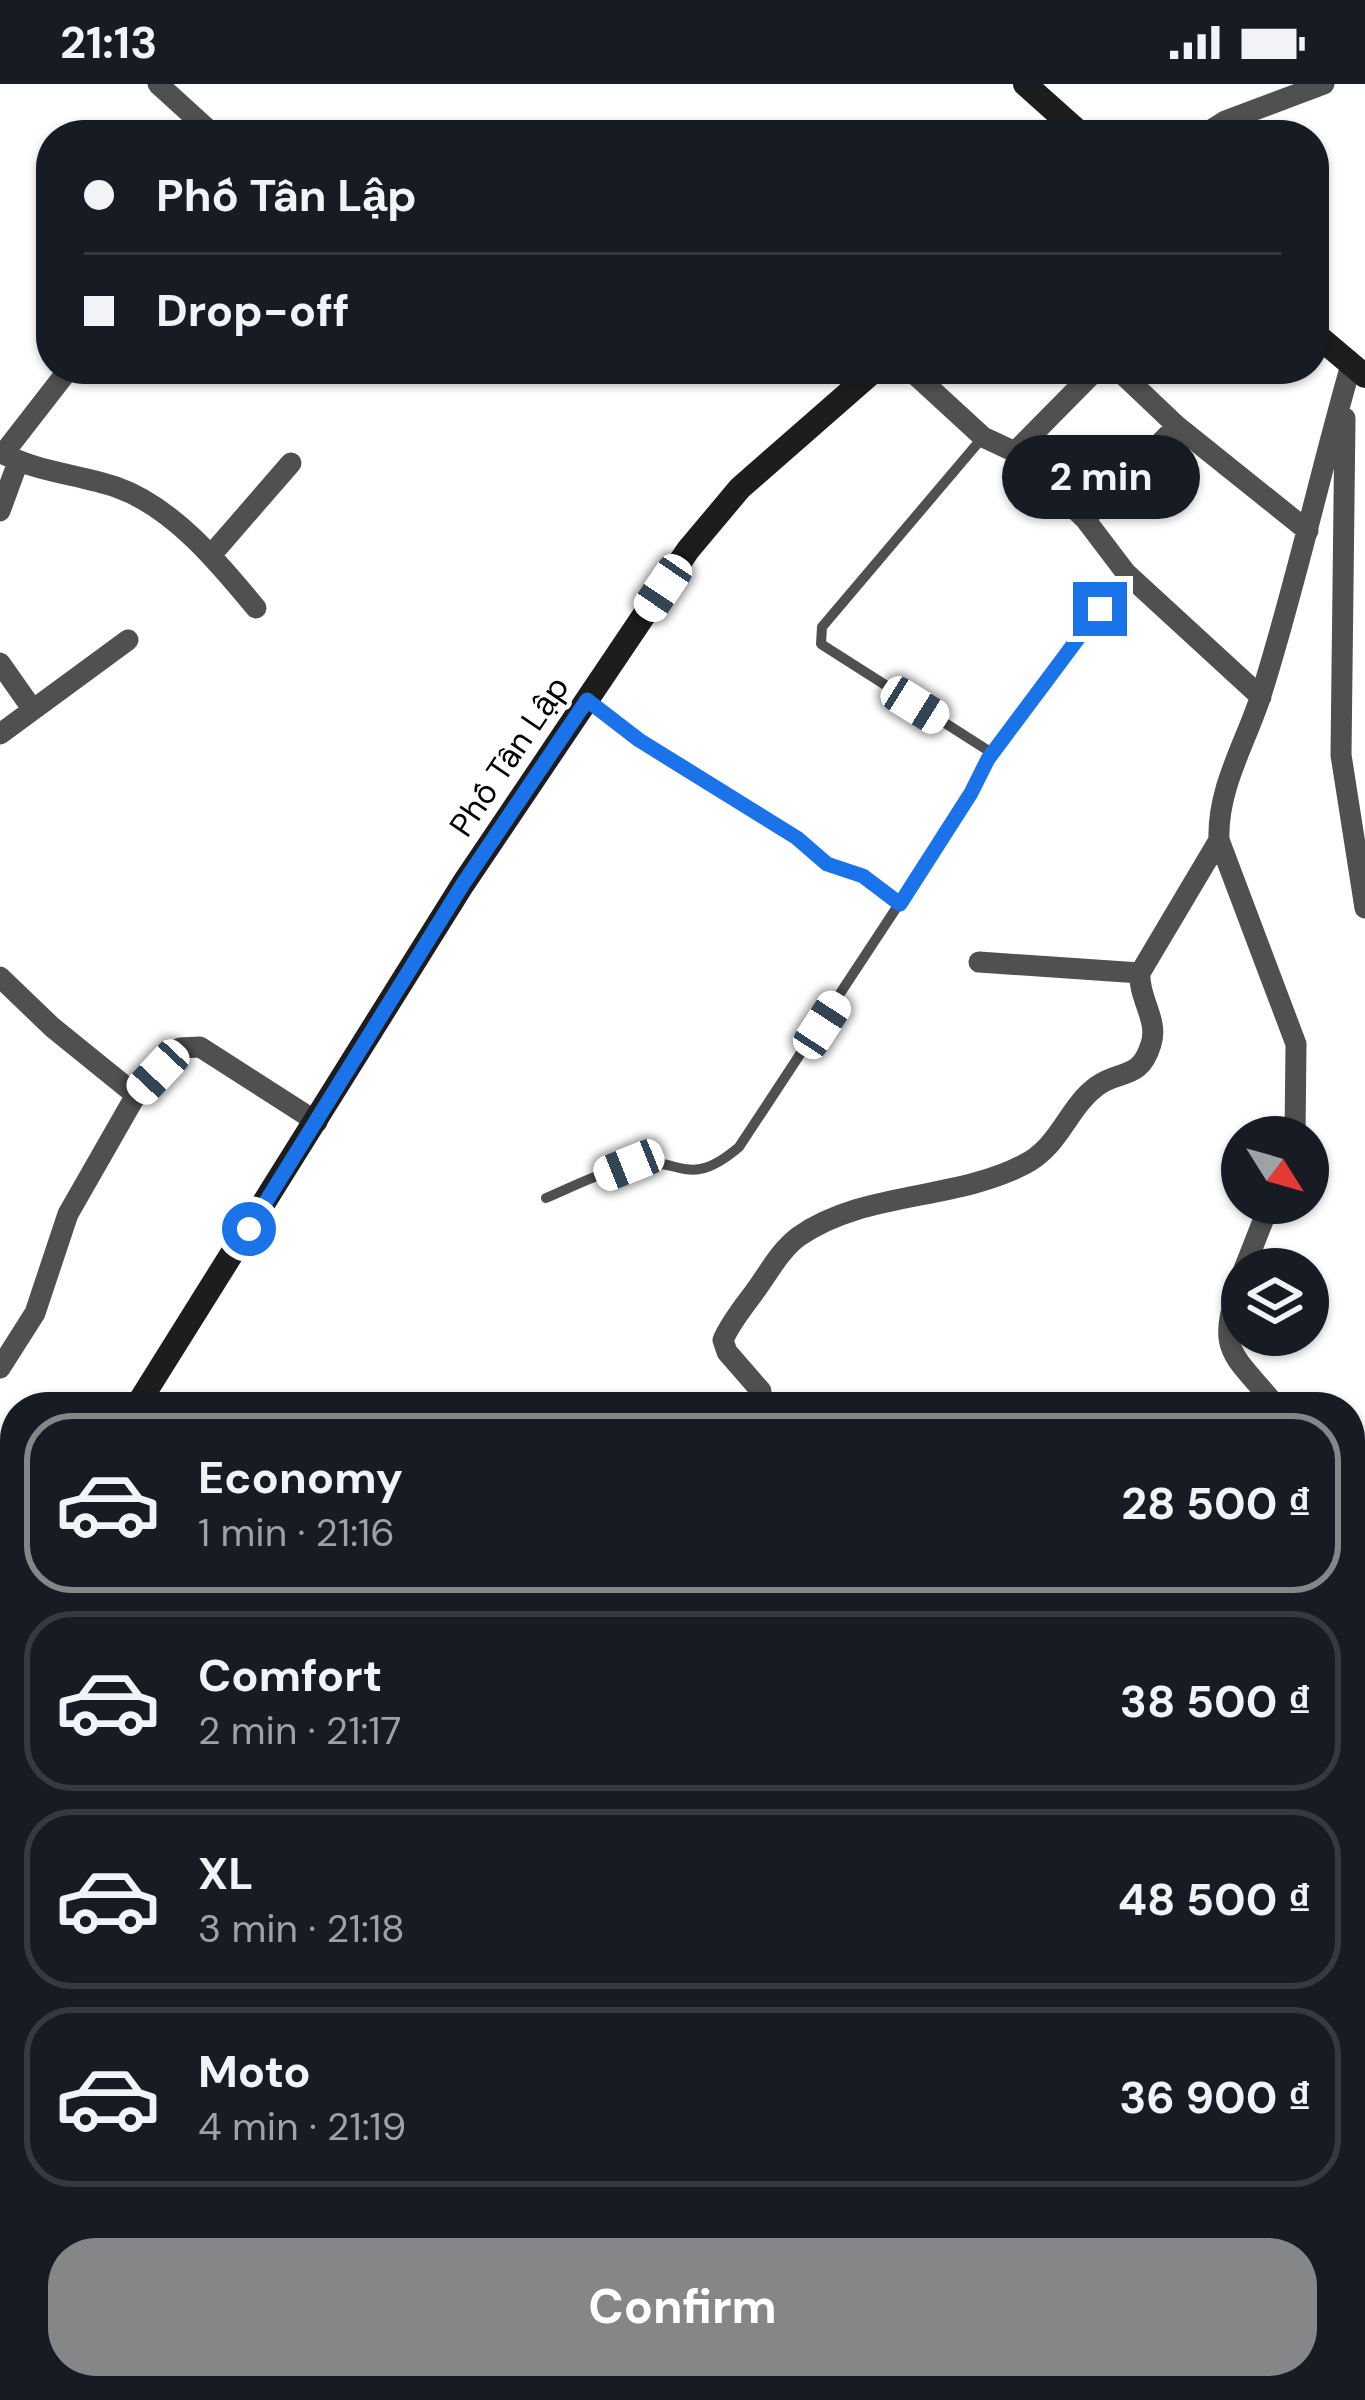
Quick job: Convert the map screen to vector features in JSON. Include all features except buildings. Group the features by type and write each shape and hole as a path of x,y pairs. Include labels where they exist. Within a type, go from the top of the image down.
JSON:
{"main road":[{"path":"1024,84 1065,120"},
{"path":"1329,349 1354,375"},
{"name":"Phố Tân Lập","path":"146,1392 463,884 688,550 740,488 859,384"}],"street":[{"path":"158,84 198,120"},
{"path":"1228,120 1324,84"},
{"path":"761,1391 727,1352 723,1340 788,1246 833,1219 994,1178 1038,1156 1065,1130 1095,1088 1133,1072 1150,1047 1153,1030 1140,973 1219,840 1223,800 1261,697 1354,375"},
{"path":"1354,375 1341,755 1365,908"},
{"path":"0,511 7,456 58,384"},
{"path":"925,384 983,437 1015,452 1085,519 1126,573 1261,697"},
{"path":"1015,452 1082,384"},
{"path":"1133,384 1177,427 1308,531"},
{"path":"1085,519 1177,427"},
{"path":"7,456 122,489 212,554 256,608"},
{"path":"212,554 292,463"},
{"path":"0,734 128,640"},
{"path":"0,663 32,710"},
{"path":"1219,840 1296,1044 1295,1116"},
{"path":"979,962 1140,973"},
{"path":"0,977 52,1028 136,1095"},
{"path":"0,1368 35,1313 68,1214 136,1095 180,1048 192,1045 317,1122"},
{"path":"1233,1356 1265,1392"}],"lane":[{"path":"983,437 822,627 821,644 992,753"},
{"path":"546,1198 629,1165 660,1163 693,1173 718,1165 740,1147 900,904 992,753 1126,573"},
{"path":"587,700 639,740 797,838 827,864 863,876 900,904"},
{"path":"1256,1381 1258,1392"}],"route":[{"path":"249,1229 463,884 587,700 639,740 797,838 827,864 863,876 900,904 988,759 1100,609"}]}
